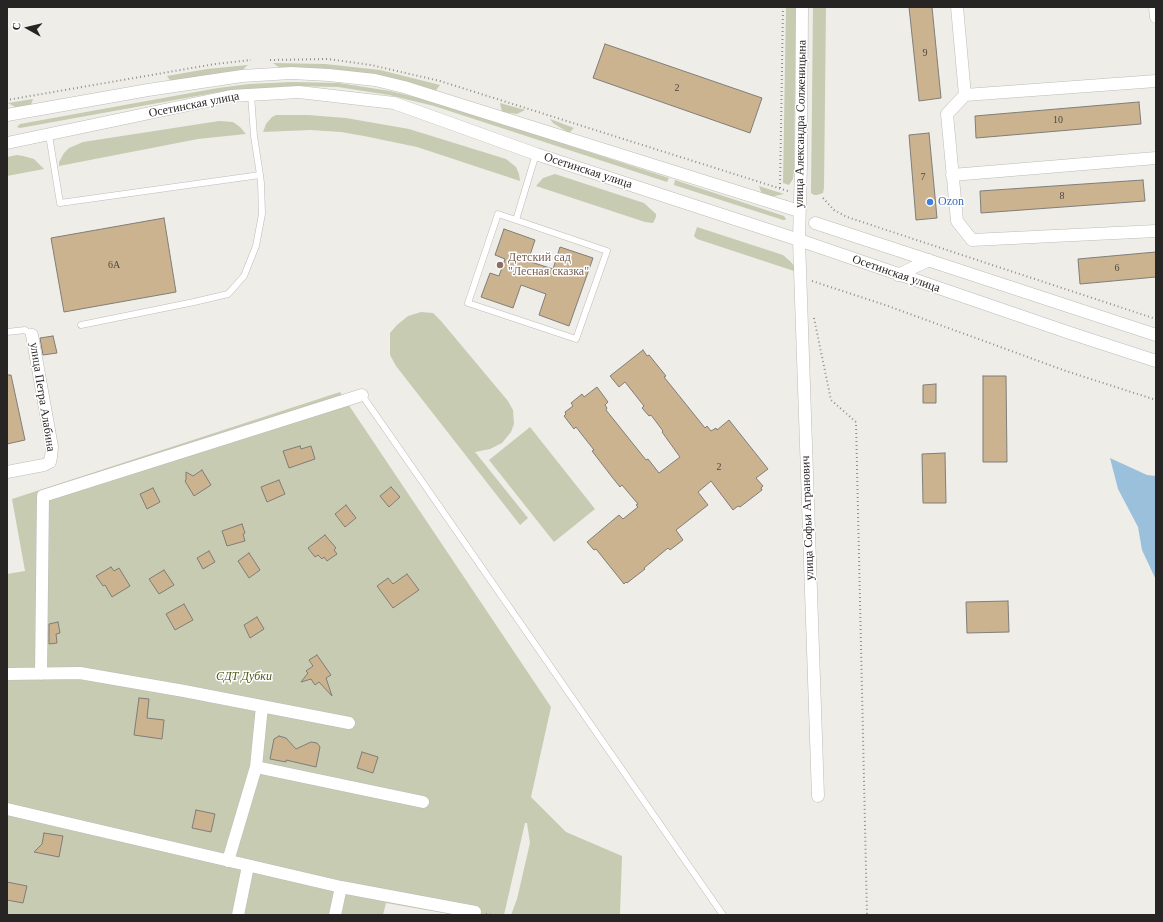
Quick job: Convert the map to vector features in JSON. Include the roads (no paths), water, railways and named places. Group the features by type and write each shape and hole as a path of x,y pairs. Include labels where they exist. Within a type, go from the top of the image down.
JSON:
{"street":[{"name":"улица Александра Солженицына","path":"799,240 802,7"},
{"path":"957,7 965,95"},
{"path":"1155,7 1156,17"},
{"name":"Осетинская улица","path":"7,115 148,90 242,76 291,73 375,80 799,212"},
{"path":"1156,81 965,95 947,114 957,221 972,240 1156,231"},
{"name":"Осетинская улица","path":"7,142 50,135 231,96 299,92 394,103 536,154 799,240 1156,361"},
{"path":"952,175 1156,158"},
{"name":"Осетинская улица","path":"815,223 1156,335"},
{"name":"улица Софьи Агранович","path":"799,240 818,796"},
{"path":"898,274 929,260"},
{"name":"улица Петра Алабина","path":"7,472 44,465 50,462 51,457 52,446 32,335"},
{"path":"41,674 43,496 362,395"},
{"path":"7,674 80,673 184,691 349,723"},
{"path":"228,861 256,767 262,706"},
{"path":"256,767 423,802"},
{"path":"7,809 340,887 475,912"},
{"path":"238,915 248,866"},
{"path":"335,915 340,887"}],"lane":[{"path":"82,325 228,294 244,276 256,246 262,214 262,183 254,136 251,95"},
{"path":"50,135 60,203 260,175"},
{"path":"516,220 536,154"},
{"path":"498,214 516,220 607,250 576,339 468,303 498,214"},
{"path":"7,332 25,330 32,335"},
{"path":"362,395 723,915"}],"water":[{"path":"1110,458 1147,475 1156,476 1156,580 1142,550 1138,527 1118,489"}],"place":[{"name":"Ozon","path":"930,202"},
{"name":"Детский сад \"Лесная сказка\"","path":"500,265"}],"park label":[{"name":"СДТ Дубки","path":"244,677"}]}
